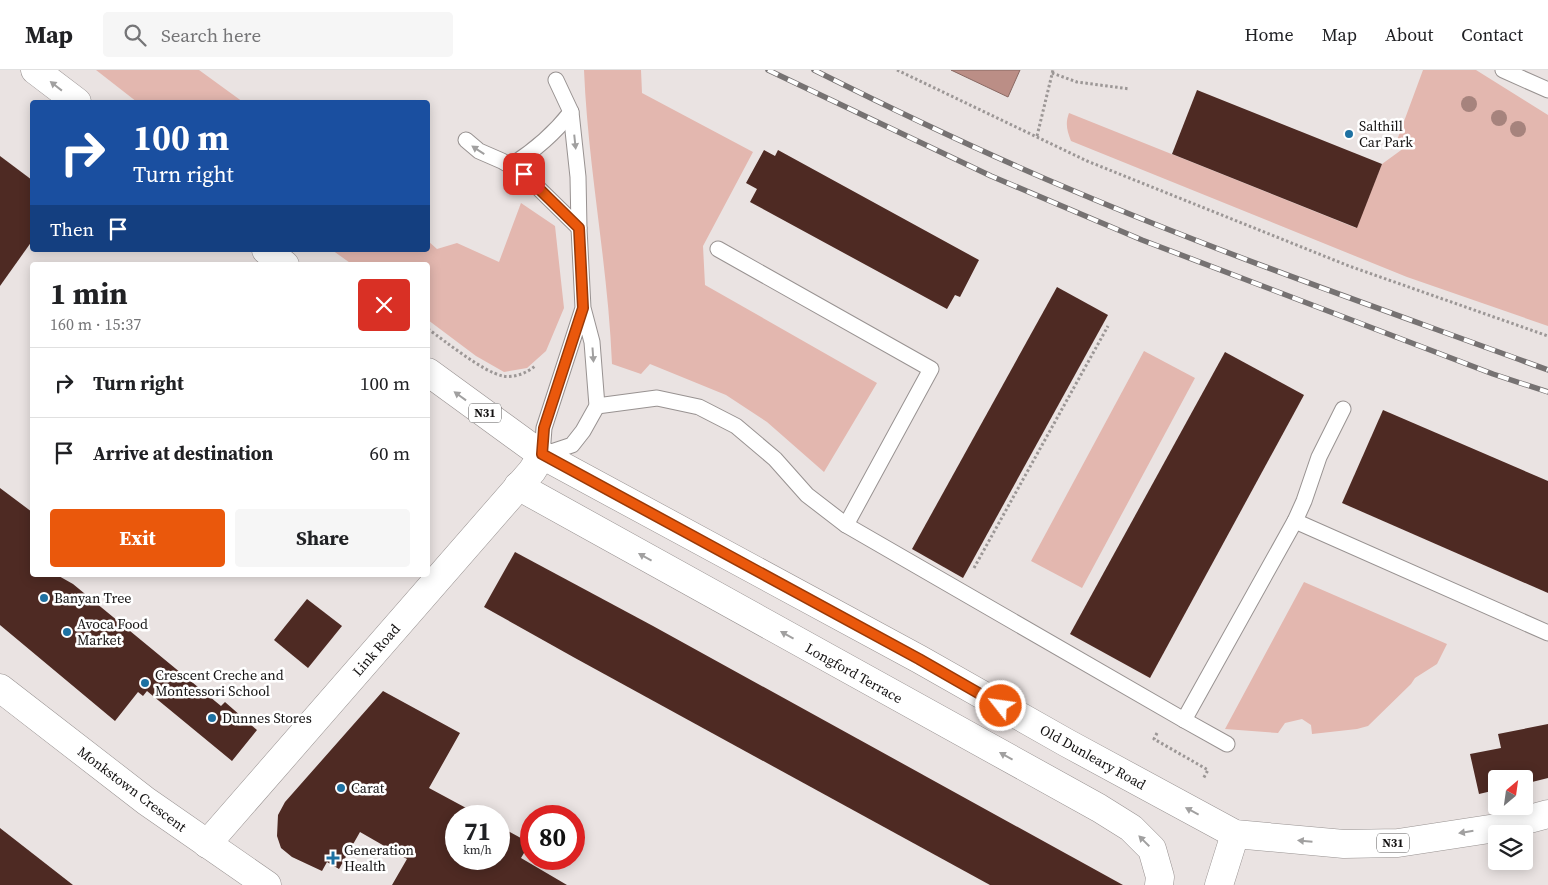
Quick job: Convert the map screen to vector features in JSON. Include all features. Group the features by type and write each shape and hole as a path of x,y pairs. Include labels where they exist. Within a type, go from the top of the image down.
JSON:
{"main road":[{"path":"35,70 73,100"},
{"path":"269,252 281,262"},
{"name":"N31","path":"430,373 542,454"},
{"name":"Link Road","path":"207,844 532,471 542,454"},
{"name":"Old Dunleary Road","path":"542,454 919,659 1067,743 1235,834 1344,844 1398,843 1496,828 1548,814"},
{"name":"Longford Terrace","path":"518,486 1132,828 1152,849 1160,877 1159,885"},
{"name":"Monkstown Crescent","path":"0,688 146,801 267,885"},
{"path":"1218,885 1235,834"}],"lane":[{"path":"1503,70 1548,90"},
{"path":"556,80 571,112 578,176 583,308 592,342 597,406 583,431 572,445 542,454 544,428 583,308"},
{"path":"510,166 547,140 571,112"},
{"path":"466,140 479,151 524,174 579,228"},
{"path":"718,249 931,369 846,525"},
{"path":"597,406 657,398 699,407 736,426 775,459 807,495 846,525 1228,744"},
{"path":"1184,720 1295,521 1319,457 1344,409"},
{"path":"1295,521 1548,633"}],"path":[{"path":"897,70 1087,161 1340,263 1548,336"},
{"path":"1037,136 1053,72 1077,82 1130,89"},
{"path":"962,591 1108,326"},
{"path":"430,330 489,371 504,377 517,376 541,362"},
{"path":"1169,711 1154,738 1208,770 1200,785"}],"shaded area":[{"path":"96,70 199,70 240,100 134,100"},
{"path":"584,70 641,70 642,93 753,152 703,246 705,285 877,383 824,472 767,422 726,395 650,364 641,374 612,364 610,327 586,107"},
{"path":"951,70 1020,70 1008,97"},
{"path":"1423,70 1476,70 1548,115 1548,326 1407,277 1071,141 1068,134 1067,120 1069,113 1356,228 1382,164 1404,148 1396,143"},
{"path":"521,203 555,226 564,308 546,351 527,368 504,372 476,356 430,322 430,262 349,262 335,252 430,252 430,243 437,249 457,243 499,262"},
{"path":"1144,351 1195,378 1082,588 1031,561"},
{"path":"1304,582 1447,644 1437,664 1415,678 1368,726 1312,734 1311,725 1302,719 1285,723 1278,733 1225,729"}],"building":[{"path":"1197,90 1382,164 1357,228 1172,154"},
{"path":"764,150 775,156 778,150 979,260 960,297 955,295 947,309 750,202 757,189 746,183"},
{"path":"0,156 30,178 30,244 0,286"},
{"path":"1057,287 1108,315 963,578 912,549"},
{"path":"1225,352 1304,395 1150,678 1070,634"},
{"path":"1383,410 1548,481 1548,593 1342,503"},
{"path":"0,488 30,510 30,577 61,577 73,584 221,706 225,702 257,730 232,761 147,691 143,696 138,692 115,721 0,625"},
{"path":"515,552 1123,885 990,885 575,658 484,607"},
{"path":"307,599 342,626 308,668 274,640"},
{"name":"Carat","path":"383,691 460,733 429,788 461,805 445,805 445,870 510,870 510,832 520,838 520,870 541,870 567,885 392,885 407,859 360,832 339,869 327,862 322,871 292,857 281,848 277,836 278,815 285,802"},
{"path":"1548,724 1548,778 1533,782 1533,770 1488,770 1488,792 1479,794 1470,754 1501,748 1498,734"},
{"path":"0,828 73,885 0,885"}],"railway":[{"path":"768,70 991,176 1142,240 1493,374 1548,392"},
{"path":"814,70 976,148 1133,215 1192,239 1548,370"}],"place":[{"name":"Salthill Car Park","path":"1349,134"},
{"name":"Banyan Tree","path":"44,598"},
{"name":"Avoca Food Market","path":"67,632"},
{"name":"Crescent Creche and Montessori School","path":"145,683"},
{"name":"Dunnes Stores","path":"212,718"},
{"name":"Carat","path":"341,788"},
{"name":"Generation Health","path":"333,858"}],"route":[{"path":"524,174 579,228 583,308 544,428 542,454 919,659 1001,706"}]}
